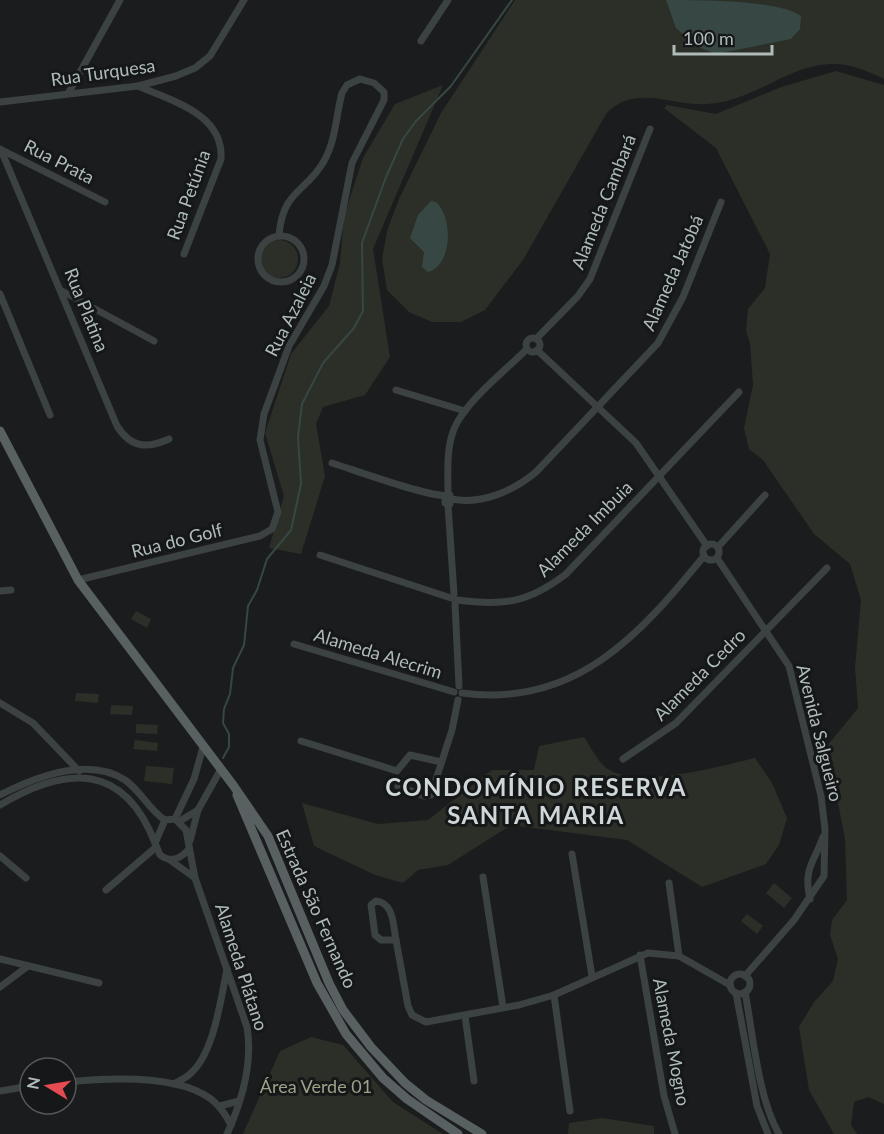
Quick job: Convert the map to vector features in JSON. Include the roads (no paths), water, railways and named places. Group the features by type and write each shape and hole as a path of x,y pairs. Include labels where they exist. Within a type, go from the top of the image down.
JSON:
{"main road":[{"name":"Estrada São Fernando","path":"0,431 45,521 78,580 233,784 268,836 329,983 360,1034 405,1083 426,1100 482,1134"},
{"name":"Estrada São Fernando","path":"233,784 318,982 342,1027 383,1078 407,1099 458,1134"}],"street":[{"path":"69,92 120,0"},
{"name":"Rua Turquesa","path":"0,102 69,92 138,86 176,76 195,68 210,56 244,0"},
{"path":"421,41 448,0"},
{"name":"Rua Azaleia","path":"276,520 278,512 261,446 260,427 290,346 324,286 332,265 352,163 384,100 384,92 374,82 360,79 353,81 342,93 330,149 323,164 298,189 287,205 281,216 279,236"},
{"name":"Rua Petúnia","path":"138,86 189,110 208,122 222,144 221,159 184,254"},
{"name":"Alameda Cambará","path":"536,339 578,296 590,279 650,129"},
{"name":"Rua Prata","path":"0,150 105,202"},
{"name":"Rua Platina","path":"0,150 123,435 130,442 148,447 170,440"},
{"name":"Alameda Jatobá","path":"332,463 448,499 479,499 521,484 536,472 658,343 682,297 721,202"},
{"path":"279,236 294,240 303,252 304,259 299,274 293,279 279,282 265,276 258,262 261,248 266,242 279,236"},
{"path":"62,291 154,340"},
{"path":"0,294 50,415"},
{"path":"398,786 424,796 430,795 458,700 448,499 450,445 454,428 465,411 527,349 528,341 536,339 539,345 537,351"},
{"path":"527,349 537,351 636,443 707,546"},
{"path":"396,390 465,411"},
{"name":"Alameda Imbuia","path":"320,555 454,599 508,603 545,590 566,574 739,392"},
{"path":"707,546 704,551 705,556 711,560 717,558 718,548 765,495"},
{"name":"Rua do Golf","path":"78,580 260,536 272,529 276,520"},
{"path":"707,546 714,545 718,548"},
{"name":"Alameda Alecrim","path":"294,644 482,696 532,691 578,676 629,640 705,556"},
{"name":"Avenida Salgueiro","path":"717,558 781,651 795,685 821,796 825,829 824,876 810,898 745,976"},
{"name":"Alameda Cedro","path":"624,759 676,723 827,568"},
{"path":"0,591 11,590"},
{"path":"0,703 33,723 78,769 81,778"},
{"path":"301,741 397,771 410,755 441,762"},
{"path":"178,820 194,780 203,747"},
{"path":"0,795 43,776 78,769 104,772 124,780 155,813 165,820 178,820 198,810"},
{"path":"170,860 183,856 188,848 198,810 221,769"},
{"path":"0,805 44,784 81,778 100,780 115,786 139,812 160,855 195,878"},
{"path":"106,890 155,846 165,820"},
{"path":"178,820 186,830 188,848"},
{"name":"Avenida Salgueiro","path":"806,883 807,869 814,858 825,829"},
{"name":"Alameda Plátano","path":"188,848 195,878 247,1027 250,1047 238,1101 227,1134"},
{"path":"572,854 592,976"},
{"path":"0,856 26,879"},
{"path":"814,858 825,860"},
{"path":"483,877 503,1008"},
{"path":"669,883 679,956"},
{"path":"806,883 817,886"},
{"path":"806,883 810,898"},
{"path":"396,940 381,940 375,935 371,909 373,902 380,901 390,909 412,1015 426,1022 503,1008 554,995 640,955 658,953 679,956 730,985 735,993 757,1106 769,1134"},
{"name":"Alameda Mogno","path":"640,955 664,1095 675,1134"},
{"path":"0,959 99,983"},
{"path":"0,987 28,966"},
{"path":"174,1084 191,1074 203,1057 222,995 227,968"},
{"path":"730,985 734,976 745,976 750,984 745,992 763,1096 770,1119 779,1134"},
{"path":"735,993 745,992"},
{"path":"222,995 236,993"},
{"path":"554,995 570,1111"},
{"path":"465,1016 474,1081"},
{"path":"190,1089 191,1074"},
{"path":"78,1082 125,1080 174,1084 190,1089 220,1106 231,1125"},
{"path":"0,1091 18,1088"},
{"path":"220,1106 238,1101"},
{"path":"769,1134 770,1119"}],"waterway":[{"path":"223,758 229,747 229,734 223,723 224,709 230,694 233,668 244,645 248,606 257,590 267,559 291,530 301,484 298,437 302,404 323,363 354,328 363,311 362,243 386,177 403,139 416,121 451,86 512,0"}],"district":[{"name":"CONDOMÍNIO RESERVA SANTA MARIA","path":"536,802"}],"park label":[{"name":"Área Verde 01","path":"316,1087"}]}
